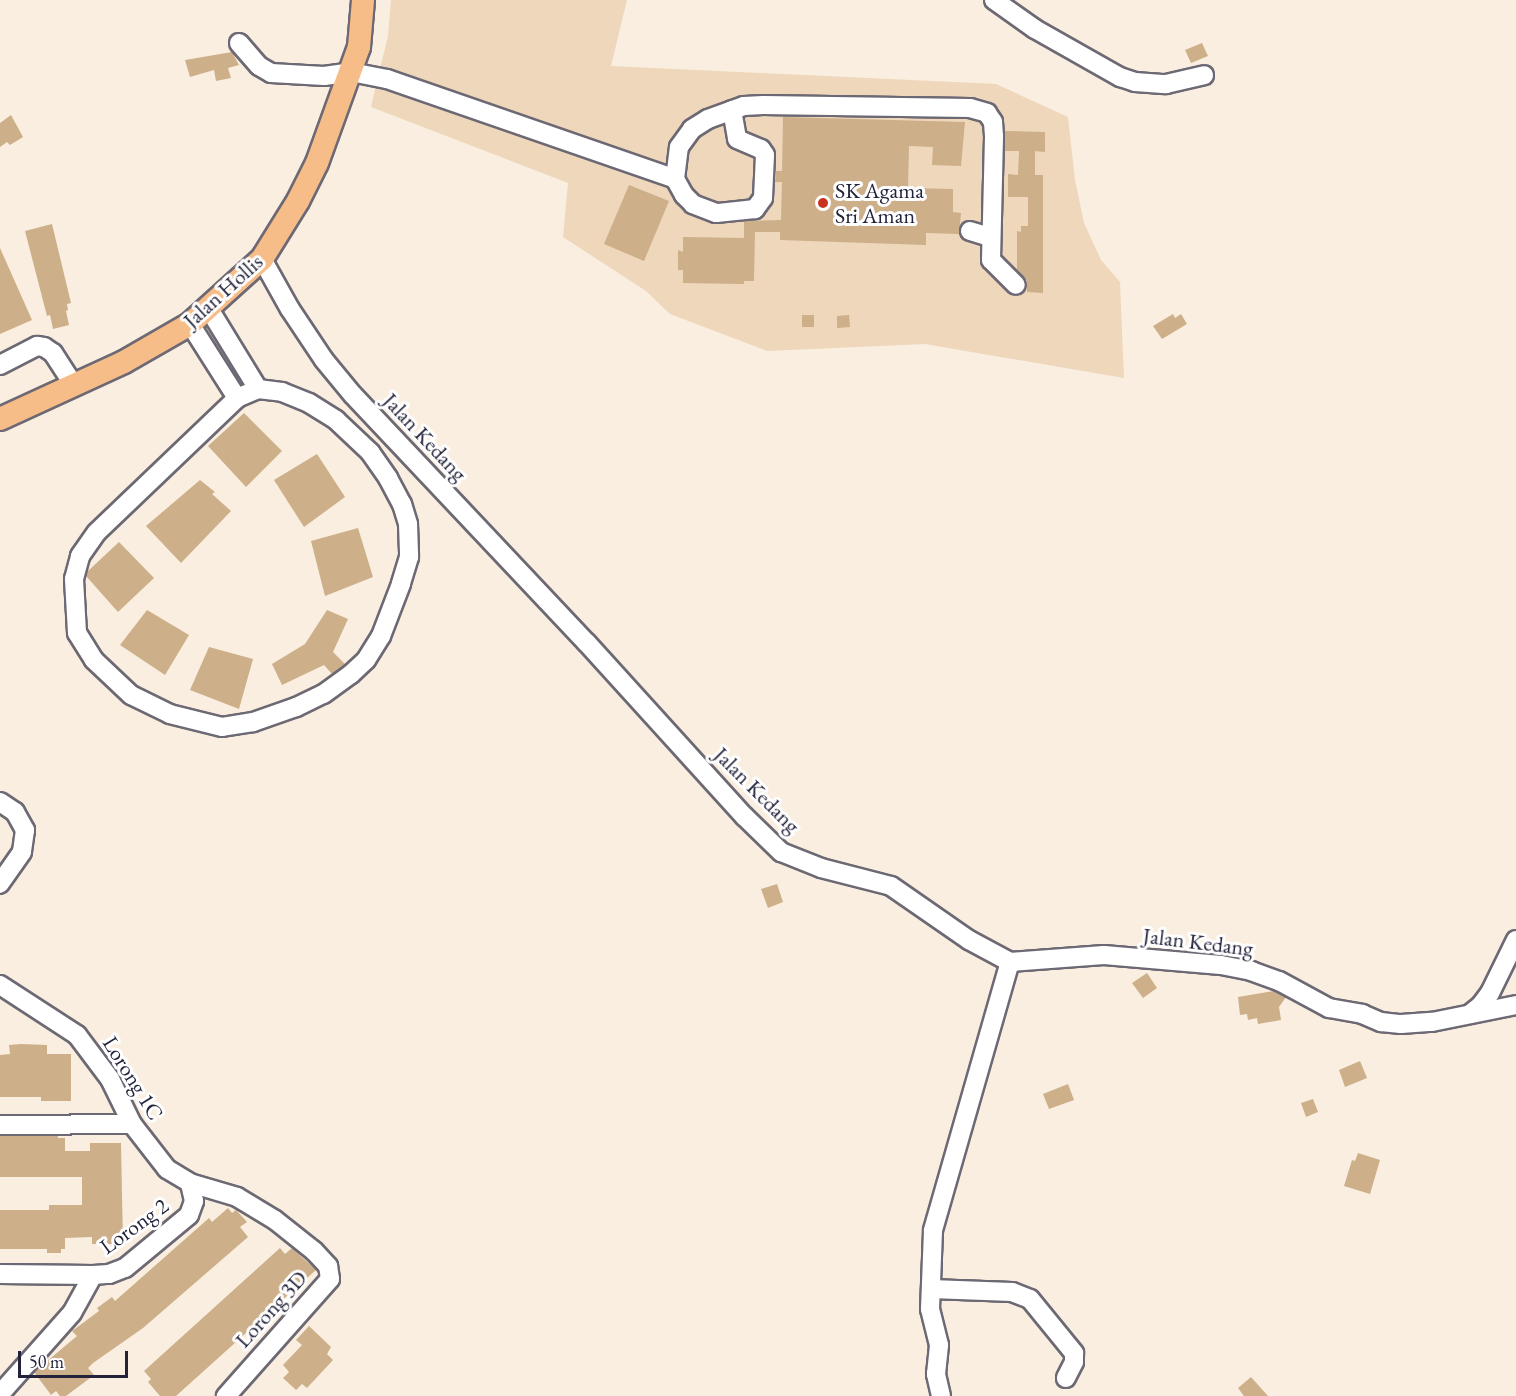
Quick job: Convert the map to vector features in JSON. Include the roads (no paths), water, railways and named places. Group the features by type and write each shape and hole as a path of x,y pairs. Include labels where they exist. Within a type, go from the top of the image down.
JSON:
{"main road":[{"name":"Jalan Hollis","path":"0,419 124,362 190,324 262,259 298,201 317,163 359,48 363,0"}],"street":[{"path":"993,0 1035,29 1119,77 1135,82 1166,84 1204,75"},
{"path":"239,43 258,66 271,73 324,76 351,72 387,79 675,179"},
{"path":"732,110 737,139 761,149 765,155 762,204 748,212 716,213 693,204 684,195 675,179 679,147 699,123 744,105 980,109 990,117 993,127 990,254 993,265 1009,276 1016,285"},
{"path":"970,226 991,231"},
{"name":"Jalan Kedang","path":"262,259 290,309 324,360 347,388 572,627 744,816 781,852 821,868 891,886 969,940 1010,962 1104,955 1221,965 1251,971 1279,981 1329,1008 1362,1014 1381,1022 1432,1022 1516,1005"},
{"path":"209,309 258,389"},
{"path":"190,324 237,398"},
{"path":"0,365 37,346 44,347 53,353 74,384"},
{"path":"258,389 282,392 309,403 336,420 370,452 388,477 402,504 408,524 409,557 402,584 381,636 366,660 351,674 323,694 296,707 253,722 222,727 170,714 131,695 94,660 77,633 73,604 74,579 80,556 97,532 237,398 258,389"},
{"path":"0,802 15,812 25,830 22,852 0,884"},
{"path":"1469,1015 1490,993 1516,940"},
{"path":"941,1396 936,1374 939,1345 932,1320 931,1289 931,1247 936,1213 1010,962"},
{"name":"Lorong 1C","path":"0,985 77,1035 110,1079 132,1124 167,1169 190,1183"},
{"path":"0,1125 132,1124"},
{"name":"Lorong 2","path":"0,1274 93,1275 109,1274 125,1268 189,1215 194,1201 190,1183"},
{"name":"Lorong 3D","path":"190,1183 237,1197 275,1220 314,1251 328,1266 329,1272 330,1279 225,1396"},
{"path":"0,1394 72,1312 93,1275"},
{"path":"931,1289 1012,1292 1030,1299 1074,1353 1074,1362 1066,1378"}],"place":[{"name":"SK Agama Sri Aman","path":"823,203"}]}
